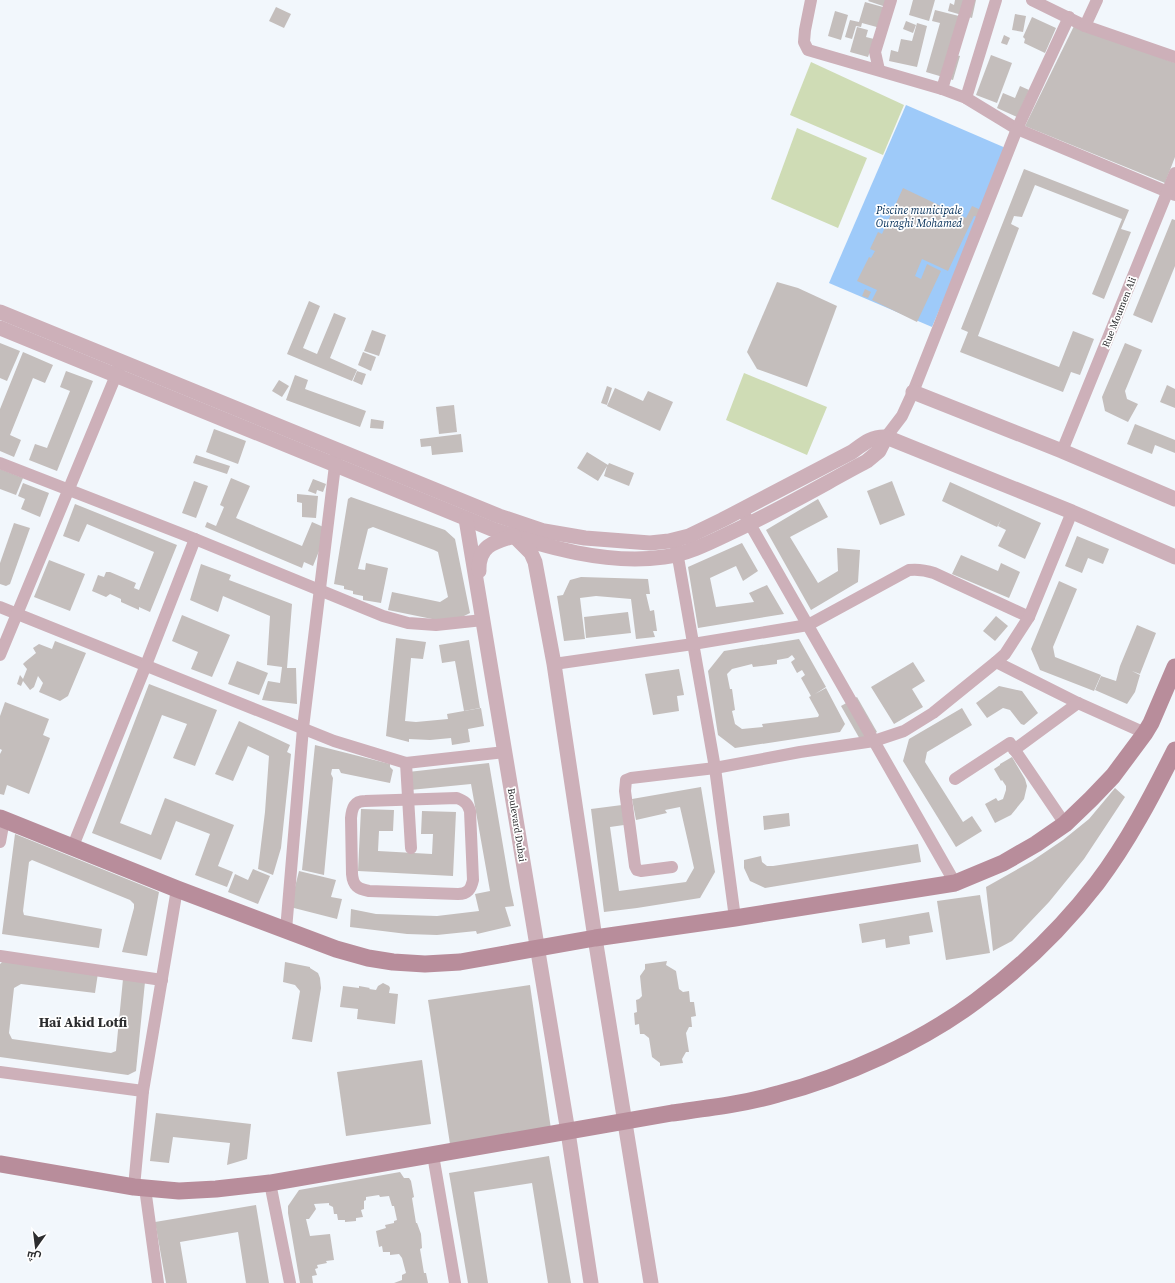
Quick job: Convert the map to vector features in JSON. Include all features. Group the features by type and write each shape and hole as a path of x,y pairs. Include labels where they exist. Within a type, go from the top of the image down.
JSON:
{"main road":[{"path":"2,819 336,949 368,958 393,962 425,964 460,962 596,938 735,918 955,883 1003,863 1036,844 1064,824 1091,800 1113,776 1145,733 1151,723 1175,667"},
{"path":"0,1164 139,1188 179,1191 270,1183 672,1113 726,1106 779,1094 830,1078 878,1058 932,1030 976,1001 1021,964 1059,927 1097,883 1125,842 1152,796 1175,750"}],"street":[{"path":"811,0 804,42 808,50 942,89 966,98 1017,129 1171,194"},
{"path":"879,70 875,52 891,0"},
{"path":"942,89 969,0"},
{"path":"966,98 996,0"},
{"path":"1032,0 1086,26 1175,57"},
{"path":"1086,26 1097,0"},
{"path":"676,547 717,540 751,524 873,457 883,445 886,437 902,416 914,392 1017,129 1068,17"},
{"name":"Rue Moumen Ali","path":"1062,451 1171,194 1175,173"},
{"path":"0,312 119,368 336,465 492,529 514,536 541,538"},
{"path":"0,328 119,368 337,450 499,516 541,538 596,556 622,558 664,557 689,536 852,452 870,440 886,437 1072,512 1175,557"},
{"path":"0,655 119,368"},
{"path":"914,392 1062,451 1175,499"},
{"path":"286,930 303,728 337,450"},
{"path":"0,463 195,539 383,616 408,623 436,625 483,620"},
{"path":"742,510 955,883"},
{"path":"672,867 641,871 637,870 635,866 625,791 626,780 631,778 715,768 800,752 874,741 904,731 933,713 1005,654 1028,617 1072,512"},
{"path":"499,516 514,536 531,553 535,562 554,664 624,1122 651,1283"},
{"name":"Boulevard Dubai","path":"466,519 568,1132 591,1283"},
{"path":"479,598 479,567 481,554 487,546 498,540 514,536"},
{"path":"535,562 541,538"},
{"path":"73,846 146,666 195,539"},
{"path":"676,547 715,768 735,918"},
{"path":"554,664 693,644 808,625 909,570 917,569 934,573 1028,617"},
{"path":"0,607 334,741 406,763 505,752"},
{"path":"996,662 1078,703 1145,733"},
{"path":"1014,750 1078,703"},
{"path":"955,779 1010,743 1064,824"},
{"path":"406,763 409,800 410,848"},
{"path":"457,798 464,801 468,805 470,811 473,880 469,891 464,894 458,894 369,891 361,890 355,886 353,882 352,867 351,818 352,809 355,804 359,801 409,800 457,798"},
{"path":"0,842 2,819"},
{"path":"158,1283 139,1188 143,1091 177,888"},
{"path":"0,956 162,980"},
{"path":"0,1072 143,1091"},
{"path":"433,1155 455,1283"},
{"path":"270,1183 290,1283"}],"green space":[{"path":"811,62 904,105 883,155 790,115"},
{"path":"797,128 867,158 838,228 771,199"},
{"path":"744,373 827,407 807,455 726,420"}],"water":[{"name":"Piscine municipale Ouraghi Mohamed","path":"906,105 1008,149 932,327 829,283"}],"building":[{"path":"894,0 889,8 868,1"},
{"path":"913,0 935,0 929,21 909,15"},
{"path":"955,0 976,0 972,18 948,11 950,3 954,5"},
{"path":"865,2 890,9 884,29 862,23 861,27 856,26 852,39 845,37 850,20 859,22"},
{"path":"276,7 291,14 284,28 269,21"},
{"path":"935,10 967,18 956,55 960,56 953,80 926,72 940,23 932,21"},
{"path":"835,11 848,15 841,40 828,36"},
{"path":"1015,14 1026,16 1023,32 1012,30"},
{"path":"1032,17 1056,28 1045,53 1024,43 1025,39 1023,37"},
{"path":"906,21 916,25 913,33 903,29"},
{"path":"917,23 927,26 917,67 889,61 891,50 898,52 901,39 912,41"},
{"path":"1074,26 1175,63 1175,157 1165,183 1025,126"},
{"path":"857,27 868,30 866,37 874,39 868,57 850,52"},
{"path":"1004,35 1010,38 1007,45 1001,43"},
{"path":"991,55 1012,63 997,103 976,95"},
{"path":"1020,86 1029,90 1017,117 997,108 1003,93 1015,98"},
{"path":"1024,169 1129,210 1121,229 1131,232 1104,299 1092,294 1122,219 1035,185 1022,217 1014,216 1011,224 1019,228 978,336 1059,367 1073,331 1094,339 1080,375 1071,372 1063,392 960,352 968,332 961,329"},
{"path":"903,188 966,218 972,206 981,210 977,217 974,216 948,271 922,259 915,276 921,279 927,264 941,271 917,322 872,300 877,290 857,281 869,257 871,258 875,251 870,249 878,232 882,234"},
{"path":"1172,219 1175,220 1175,266 1152,323 1133,315"},
{"path":"777,282 798,288 837,306 807,387 757,369 747,352"},
{"path":"865,289 871,292 868,298 862,296"},
{"path":"309,301 320,306 303,348 317,354 334,313 346,318 330,358 357,370 352,381 287,354"},
{"path":"372,330 386,335 379,356 364,351"},
{"path":"0,343 20,351 7,381 0,378"},
{"path":"1125,343 1142,350 1125,391 1127,399 1138,404 1128,422 1105,411 1102,397"},
{"path":"23,352 53,365 45,383 33,378 10,435 21,440 14,457 0,451 0,409"},
{"path":"363,352 376,357 371,371 358,365"},
{"path":"66,371 93,381 57,471 29,460 35,444 47,448 70,391 60,387"},
{"path":"357,371 366,374 362,385 353,381"},
{"path":"295,375 308,380 305,389 366,411 360,427 286,400"},
{"path":"279,380 289,386 282,397 272,391"},
{"path":"1167,385 1175,389 1175,408 1160,402"},
{"path":"607,386 612,388 607,405 601,403"},
{"path":"615,388 643,401 648,391 673,402 660,431 607,406"},
{"path":"454,405 457,432 439,434 436,407"},
{"path":"371,419 384,421 383,429 370,428"},
{"path":"1135,424 1175,440 1175,453 1155,445 1152,454 1127,444"},
{"path":"214,429 246,441 238,464 206,452"},
{"path":"461,434 463,452 432,455 431,446 421,447 420,439"},
{"path":"587,452 608,465 609,463 634,473 629,486 604,476 607,466 598,481 577,468"},
{"path":"196,455 230,466 227,474 193,463"},
{"path":"0,469 23,478 16,495 0,489"},
{"path":"231,478 250,486 236,518 302,546 312,522 328,529 313,566 304,562 302,568 205,527 207,522 216,526 224,507 220,505"},
{"path":"313,479 326,484 323,492 317,490 316,494 308,491"},
{"path":"194,481 208,486 196,518 182,513"},
{"path":"892,481 905,515 880,525 867,491"},
{"path":"950,482 1041,523 1025,559 998,546 1006,530 998,526 1001,520 997,527 942,501"},
{"path":"23,483 49,493 40,517 21,509 25,499 18,496"},
{"path":"297,494 318,496 316,518 302,517 302,503 297,502"},
{"path":"351,497 445,530 455,539 470,613 462,617 437,620 388,610 392,592 440,602 448,597 438,552 373,527 368,529 358,569 365,570 366,563 388,568 381,603 363,600 363,596 353,594 353,591 344,589 344,586 334,584 348,499"},
{"path":"818,499 828,517 790,537 818,583 838,571 837,548 860,550 858,582 811,610 766,530"},
{"path":"75,504 177,545 150,612 139,607 139,610 121,602 121,599 110,594 106,597 92,591 98,575 104,577 106,572 110,572 136,583 134,588 139,590 154,552 87,524 79,542 63,536"},
{"path":"14,523 30,528 10,584 6,586 0,584 0,563"},
{"path":"1077,536 1109,549 1103,564 1088,558 1082,573 1065,566"},
{"path":"742,543 758,571 743,581 736,566 710,578 716,607 754,602 749,593 767,585 784,614 698,628 688,567"},
{"path":"961,555 998,571 1001,563 1020,572 1009,598 952,574"},
{"path":"49,560 85,574 70,611 34,597"},
{"path":"201,564 231,575 229,580 292,604 287,668 296,668 297,704 262,700 268,681 280,683 282,667 267,665 270,616 223,596 218,612 190,600"},
{"path":"581,577 648,579 650,594 646,594 650,611 654,610 657,631 653,631 655,637 636,639 631,599 596,596 580,598 585,639 564,641 557,596 563,595 570,580"},
{"path":"1059,581 1077,589 1053,647 1055,657 1101,675 1094,691 1040,670 1031,649"},
{"path":"628,612 631,633 586,638 584,617"},
{"path":"182,615 230,635 212,677 191,669 198,652 172,641"},
{"path":"996,616 1008,626 995,641 983,631"},
{"path":"1137,625 1156,633 1140,674 1132,671 1140,675 1135,692 1127,704 1095,690 1101,676 1116,681 1120,666"},
{"path":"396,638 426,642 423,659 411,658 405,721 416,722 448,719 447,714 481,708 484,726 468,729 470,742 452,745 451,738 430,740 409,739 409,742 386,736"},
{"path":"799,639 826,687 815,694 826,688 845,724 840,732 735,748 718,735 708,671 724,651","holes":["792,655 795,659 791,662 797,673 802,670 805,675 801,678 811,696 809,697 819,715 818,717 762,724 763,727 742,729 735,724 732,711 735,710 732,689 730,689 727,674 732,669 752,664 753,667 777,664 777,660 788,658"]},
{"path":"469,640 480,708 464,711 455,661 442,663 439,645"},
{"path":"55,641 86,653 68,696 60,701 39,692 43,683 38,676 34,687 30,690 23,681 21,686 17,684 20,675 23,679 27,669 23,664 36,653 33,648 39,644 52,649"},
{"path":"237,661 268,673 259,695 228,684"},
{"path":"913,662 925,681 912,689 923,707 894,724 871,687"},
{"path":"679,669 684,695 677,696 679,711 653,715 645,674"},
{"path":"149,684 217,710 195,766 173,758 187,724 162,715 120,823 151,835 165,798 234,825 218,866 233,872 227,887 195,875 210,834 176,821 161,860 92,833"},
{"path":"999,686 1022,691 1038,713 1024,725 1021,724 1010,710 1003,708 987,718 976,703"},
{"path":"857,697 877,732 861,741 841,706"},
{"path":"5,702 49,719 43,735 50,738 29,794 7,785 4,795 0,794 0,754 2,750 0,749 0,716"},
{"path":"962,708 972,725 927,752 925,762 963,822 972,816 982,831 956,847 903,761 909,739"},
{"path":"239,721 290,745 287,752 291,754 281,848 273,875 258,869 265,812 269,756 248,746 233,781 215,774"},
{"path":"315,745 390,764 390,767 393,770 390,783 341,773 339,769 332,769 331,774 333,778 324,875 302,870"},
{"path":"1012,757 1025,779 1027,786 1024,799 1011,815 995,823 985,804 996,798 998,801 1003,799 1006,786 1002,780 1001,781 994,769"},
{"path":"489,763 514,906 505,907 511,926 477,934 476,931 437,935 407,934 350,927 351,909 376,914 437,916 479,911 475,894 490,891 471,784 410,790 408,772"},
{"path":"701,787 715,872 700,898 604,912 591,809 622,805 624,825 610,827 619,891 686,882 694,868 680,807 665,810 667,813 636,820 632,799"},
{"path":"1115,788 1125,797 1084,859 1049,902 1012,941 993,951 986,887 1032,861 1063,840 1089,819"},
{"path":"361,809 394,810 393,831 379,831 378,851 432,854 433,834 421,834 422,811 456,812 453,876 358,871"},
{"path":"789,813 790,826 764,830 763,816"},
{"path":"15,834 159,892 147,956 122,952 134,908 134,904 130,900 32,860 29,862 23,911 24,915 102,929 99,948 2,934"},
{"path":"918,844 921,862 765,888 750,881 744,868 744,860 761,856 762,862 767,866 773,866"},
{"path":"253,869 270,876 258,904 228,892 235,874 248,880"},
{"path":"299,871 336,880 331,897 342,899 337,919 290,907"},
{"path":"980,895 990,953 946,960 937,901"},
{"path":"929,912 933,932 909,936 910,944 886,948 885,939 862,943 859,924"},
{"path":"3,961 98,973 95,993 21,984 14,988 9,1033 12,1039 111,1053 116,1051 123,979 145,982 136,1071 128,1075 0,1057 0,964"},
{"path":"667,961 666,965 676,971 679,989 683,992 689,991 690,1002 694,1002 696,1016 691,1017 692,1027 689,1027 686,1033 689,1052 686,1052 682,1059 683,1063 660,1066 660,1063 652,1057 649,1038 644,1034 640,1034 639,1024 635,1025 634,1013 637,1012 636,1000 642,996 640,976 645,969 645,964"},
{"path":"285,962 310,967 318,973 320,978 321,988 312,1042 292,1039 300,991 295,985 283,982"},
{"path":"383,983 389,986 389,993 398,994 395,1024 357,1019 358,1009 340,1007 343,986 359,988 359,986 376,990 378,986"},
{"path":"530,985 551,1129 450,1144 428,1000"},
{"path":"422,1060 431,1124 346,1136 337,1072"},
{"path":"156,1113 251,1124 247,1159 227,1165 230,1143 173,1137 169,1163 150,1161"},
{"path":"549,1156 571,1283 548,1283 532,1183 474,1192 488,1283 468,1283 449,1173"},
{"path":"400,1172 404,1178 409,1178 411,1181 416,1223 421,1234 422,1248 420,1249 424,1273 426,1273 428,1283 394,1283 402,1280 402,1275 406,1273 402,1258 399,1254 390,1255 390,1252 383,1252 382,1246 379,1247 376,1231 386,1228 385,1225 394,1223 394,1221 397,1220 394,1206 392,1206 389,1196 380,1197 379,1195 366,1197 366,1200 364,1201 364,1209 361,1210 363,1217 356,1218 356,1221 345,1222 345,1220 338,1220 337,1214 334,1214 333,1207 329,1205 329,1203 314,1204 316,1209 309,1219 306,1219 310,1236 330,1234 334,1260 326,1261 327,1263 317,1265 318,1268 315,1269 317,1275 312,1276 313,1283 300,1283 288,1213 288,1206 299,1190"},
{"path":"256,1205 269,1283 246,1283 238,1232 180,1242 187,1283 166,1283 155,1222"}],"district":[{"name":"Haï Akid Lotfi","path":"83,1022"}]}
